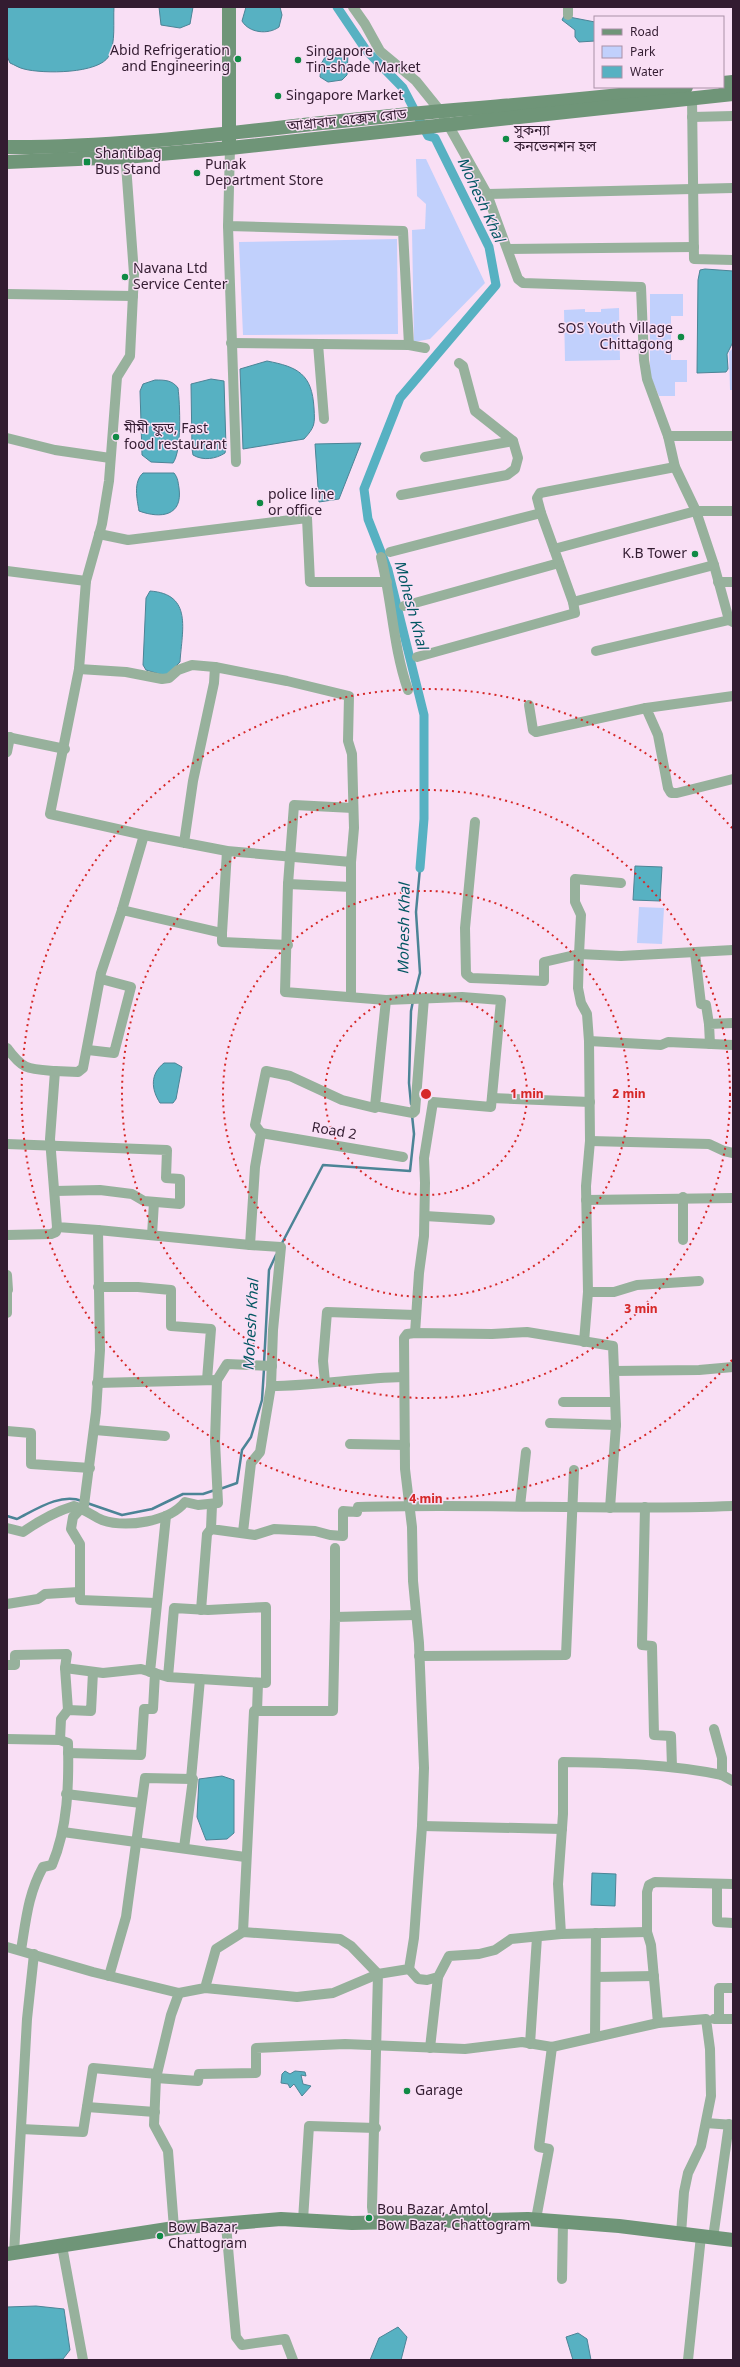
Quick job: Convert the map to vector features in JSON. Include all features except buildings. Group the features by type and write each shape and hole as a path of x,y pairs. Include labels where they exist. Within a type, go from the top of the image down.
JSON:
{"main road":[{"path":"229,7 230,148"},
{"path":"689,92 733,94"},
{"name":"আগ্রাবাদ এক্সেস রোড","path":"7,162 125,150 229,134 390,116 635,94 689,92"},
{"name":"আগ্রাবাদ এক্সেস রোড","path":"7,147 125,150 230,148 444,126 689,92"},
{"path":"10,2254 174,2228 226,2225 281,2219 374,2223 536,2220 733,2240"}],"street":[{"path":"353,7 365,24 380,51 416,81 438,112 444,126 487,194 518,279 523,284 640,286 647,379 668,436 675,467 696,511 731,621 596,651"},
{"path":"689,92 692,117 694,260 733,260"},
{"path":"692,117 733,116"},
{"path":"230,148 228,226 236,462"},
{"path":"125,150 133,255 133,296 130,356 118,377 109,482 99,534 86,581 80,670 65,749 50,814 144,835 227,851 291,858 352,862"},
{"path":"487,194 733,188"},
{"path":"228,226 403,231 409,345"},
{"path":"508,249 694,247"},
{"path":"7,294 133,296"},
{"path":"231,344 409,345 425,348"},
{"path":"318,344 324,420"},
{"path":"401,494 507,475 515,469 518,458 513,441 475,411 463,366 460,363"},
{"path":"668,436 733,436"},
{"path":"7,438 55,450 110,458"},
{"path":"424,457 513,441"},
{"path":"417,657 575,613 573,602 541,513 537,498 540,493 675,467"},
{"path":"554,550 696,511 733,510"},
{"path":"408,690 398,663 387,582 386,554 541,513"},
{"path":"99,534 128,540 307,518 310,582 387,582"},
{"path":"404,606 559,563"},
{"path":"573,602 714,565"},
{"path":"7,571 86,581"},
{"path":"718,582 733,582"},
{"path":"80,670 126,672 162,679 169,678 178,670 192,665 215,667 287,681 349,696 348,741 352,754 354,828 351,887 351,996"},
{"path":"184,843 190,794 214,683 215,667"},
{"path":"529,705 533,730 536,732 646,708 733,696"},
{"path":"646,708 658,735 668,788 671,793 678,793 733,779"},
{"path":"7,752 8,737 65,749"},
{"path":"353,808 294,805 288,884 288,945 285,992 351,996 386,1000 462,997 501,1000 491,1107 433,1102 424,1158 425,1216 415,1315 415,1333"},
{"path":"475,822 465,928 468,977 544,981 544,962 579,954 621,956 733,950"},
{"path":"7,1048 18,1063 25,1067 55,1071 81,1071 88,1050 101,979 144,835"},
{"path":"227,851 222,942 288,945"},
{"path":"584,1342 588,1292 586,1200 590,1142 589,1041 587,1014 581,1003 578,988 581,915 575,902 575,879 621,883"},
{"path":"288,884 351,887"},
{"path":"122,910 222,933"},
{"path":"695,953 700,1004 706,1005 710,1044"},
{"path":"88,1050 114,1053 131,987 101,979"},
{"path":"250,1245 255,1167 261,1133 255,1125 266,1071 290,1076 342,1100 376,1108 376,1106 413,1113 415,1111 424,998"},
{"path":"376,1106 386,1000"},
{"path":"709,1024 733,1023"},
{"path":"589,1041 661,1045 668,1042 733,1045"},
{"path":"7,1235 51,1234 56,1232 55,1191 51,1144 55,1071"},
{"path":"492,1098 590,1102"},
{"name":"Road 2","path":"261,1133 403,1157"},
{"path":"590,1142 709,1144 724,1151 733,1153"},
{"path":"7,1144 51,1144 167,1150 166,1178 180,1179 180,1204 144,1201 132,1194 100,1190 55,1191"},
{"path":"586,1200 683,1197 733,1198"},
{"path":"683,1197 684,1240"},
{"path":"152,1235 154,1202"},
{"path":"425,1216 490,1220"},
{"path":"57,1227 281,1247 271,1386 260,1452 251,1463 243,1532"},
{"path":"98,1230 100,1350 95,1430 90,1468 82,1508 73,1517 71,1529 80,1544 80,1600 156,1603"},
{"path":"7,1275 7,1313"},
{"path":"588,1292 614,1292 637,1285 699,1281"},
{"path":"7,1529 23,1532 34,1523 56,1512 74,1506 82,1508 101,1519 114,1523 166,1516 185,1502 212,1505 218,1503 211,1329 172,1326 171,1290 138,1287 98,1287"},
{"path":"325,1382 322,1361 327,1312 415,1315"},
{"path":"409,1969 414,1938 422,1826 424,1768 412,1527 405,1446 403,1378 404,1338 407,1334 492,1334 527,1332 613,1346 616,1425 610,1508"},
{"path":"97,1382 212,1380 227,1364 272,1366"},
{"path":"614,1371 699,1370 733,1367"},
{"path":"271,1386 309,1386 325,1382 364,1378 403,1378"},
{"path":"563,1402 615,1402"},
{"path":"550,1423 616,1425"},
{"path":"95,1430 165,1436"},
{"path":"7,1431 31,1433 32,1464 90,1468"},
{"path":"350,1444 405,1446"},
{"path":"520,1506 526,1452"},
{"path":"419,1656 566,1655 574,1470"},
{"path":"201,1610 207,1534 211,1529 212,1505"},
{"path":"211,1529 243,1532 256,1535 274,1529 315,1531 330,1535 343,1536 343,1511 357,1512 358,1507 409,1505 610,1508 733,1506"},
{"path":"645,1507 642,1645 652,1646 654,1735 671,1736 672,1767"},
{"path":"68,1753 142,1755 144,1708 153,1709 156,1603 166,1516"},
{"path":"243,1932 245,1857 254,1711 333,1711 335,1548"},
{"path":"7,1604 38,1599 45,1594 79,1592"},
{"path":"65,1668 93,1672 141,1669 168,1677 266,1683 266,1607 201,1610 174,1608 168,1677"},
{"path":"335,1616 416,1615"},
{"path":"7,1665 15,1665 15,1655 67,1654 65,1668 68,1710 61,1719 60,1740"},
{"path":"68,1710 91,1711 93,1672"},
{"path":"184,1848 193,1779 190,1779 200,1679"},
{"path":"257,1711 258,1683"},
{"path":"714,1729 722,1758 722,1775"},
{"path":"7,1739 60,1740 68,1743 63,1832 52,1865 43,1867 34,1883 26,1909 21,1950"},
{"path":"561,1934 558,1884 562,1829 563,1762 631,1763 672,1767 722,1775 733,1781"},
{"path":"109,1976 126,1917 145,1778 190,1779"},
{"path":"66,1794 141,1803"},
{"path":"422,1826 562,1829"},
{"path":"63,1832 245,1857"},
{"path":"658,2023 651,1945 647,1932 649,1885 655,1882 733,1884"},
{"path":"717,1884 717,1922 733,1923"},
{"path":"205,1988 216,1949 243,1932 340,1940 351,1946 378,1974 376,2128 372,2207 374,2223"},
{"path":"430,2048 438,1977 448,1956 479,1954 495,1950 511,1939 561,1934 647,1932"},
{"path":"595,2037 596,1933"},
{"path":"530,2044 537,1937"},
{"path":"7,1947 109,1976 179,1993 205,1988 297,1997 334,1993 378,1974 409,1969"},
{"path":"10,2254 21,2129 27,2019 34,1954"},
{"path":"409,1969 418,1979 438,1977"},
{"path":"596,1977 654,1976"},
{"path":"719,2019 719,1988 733,1988"},
{"path":"174,2228 168,2151 154,2125 154,2112 157,2076 171,2015 179,1993"},
{"path":"21,2129 83,2132 92,2068 198,2081 199,2074 256,2073 256,2048 345,2044 465,2049 522,2042 552,2047 658,2023 733,2018"},
{"path":"681,2234 684,2192 688,2173 701,2146 711,2096 710,2049 706,2019"},
{"path":"536,2220 549,2149 539,2147 552,2047"},
{"path":"87,2107 154,2112"},
{"path":"688,2360 707,2237 731,2124 706,2123"},
{"path":"303,2220 310,2126 376,2128"},
{"path":"562,2280 563,2222"},
{"path":"226,2225 236,2337 242,2345 285,2339 293,2360"},
{"path":"62,2246 83,2360"}],"green space":[{"path":"416,159 426,159 485,283 430,339 414,342 412,230 425,229 426,204 417,196"},
{"path":"397,239 398,334 243,335 239,242"},
{"path":"650,294 683,294 683,316 671,316 671,360 687,360 687,382 675,382 675,396 659,396 650,375"},
{"path":"619,308 620,360 565,361 564,310 585,309 585,312 601,312 601,309"},
{"path":"733,348 733,390 730,390 729,352"},
{"path":"639,907 664,908 662,944 637,943"}],"water":[{"path":"7,7 114,7 113,45 109,56 103,62 94,66 83,69 57,72 33,71 10,63 7,56"},
{"path":"159,7 193,7 190,24 180,28 161,25"},
{"path":"246,7 280,7 282,15 279,27 275,30 264,32 259,32 249,28 242,21"},
{"path":"564,16 594,22 594,41 579,42 575,37 575,30 562,20"},
{"path":"340,48 348,54 347,75 342,80 328,82 320,77 321,64 328,52"},
{"path":"700,270 733,271 733,342 727,354 728,369 726,372 697,373 698,280"},
{"path":"267,361 287,366 301,374 306,380 313,396 314,425 304,439 243,449 240,369"},
{"path":"211,379 224,381 226,447 225,453 214,458 205,459 193,455 191,384"},
{"path":"155,380 168,381 173,383 178,388 180,416 179,438 176,457 173,463 151,462 142,455 140,391 143,384"},
{"path":"361,443 339,499 319,502 315,444"},
{"path":"143,473 174,473 178,482 179,497 178,505 174,510 162,515 139,511 137,486"},
{"path":"150,591 164,594 173,599 179,606 182,616 183,626 180,662 166,676 146,670 143,665 146,598"},
{"path":"635,866 662,867 660,901 633,900"},
{"path":"164,1063 175,1063 182,1067 176,1099 173,1103 160,1103 155,1092 153,1082 154,1077 159,1067"},
{"path":"222,1776 234,1780 234,1833 227,1839 206,1840 197,1817 199,1779"},
{"path":"592,1873 616,1874 615,1906 591,1905"},
{"path":"285,2071 290,2074 295,2071 305,2072 306,2076 301,2075 303,2084 311,2086 302,2096 294,2084 290,2088 288,2084 281,2083 282,2074"},
{"path":"36,2306 64,2309 70,2350 63,2359 7,2360 7,2307"},
{"path":"398,2327 407,2337 401,2360 370,2360 379,2338"},
{"path":"578,2333 587,2339 591,2360 573,2360 566,2337"}],"waterway":[{"name":"Mohesh Khal","path":"337,7 366,50 403,88 428,136 435,138 489,247 496,285 400,398 364,489 368,519 388,570 424,715 424,819 420,868"},
{"name":"Mohesh Khal","path":"414,997 420,973 416,912 420,868"},
{"name":"Mohesh Khal","path":"411,1104 409,1083 411,1011 413,1001"},
{"name":"Mohesh Khal","path":"281,1245 323,1165 410,1171 414,1134 412,1115"},
{"name":"Mohesh Khal","path":"264,1364 269,1270 276,1255"},
{"name":"Mohesh Khal","path":"220,1489 237,1483 242,1450 251,1437 262,1400 264,1369"},
{"name":"Mohesh Khal","path":"87,1503 122,1515 152,1509 183,1494 203,1494 215,1490"},
{"name":"Mohesh Khal","path":"7,1516 17,1519 49,1503 65,1499 82,1501"}],"place":[{"name":"Abid Refrigeration and Engineering","path":"238,59"},
{"name":"Singapore Tin-shade Market","path":"298,60"},
{"name":"Singapore Market","path":"278,96"},
{"name":"সুকন্যা কনভেনশন হল","path":"506,139"},
{"name":"Shantibag Bus Stand","path":"87,162"},
{"name":"Punak Department Store","path":"197,173"},
{"name":"Navana Ltd Service Center","path":"125,277"},
{"name":"SOS Youth Village Chittagong","path":"681,337"},
{"name":"মীমী ফুড, Fast food restaurant","path":"116,437"},
{"name":"police line or office","path":"260,503"},
{"name":"K.B Tower","path":"695,554"},
{"name":"Garage","path":"407,2091"},
{"name":"Bou Bazar, Amtol, Bow Bazar, Chattogram","path":"369,2218"},
{"name":"Bow Bazar, Chattogram","path":"160,2236"}]}
